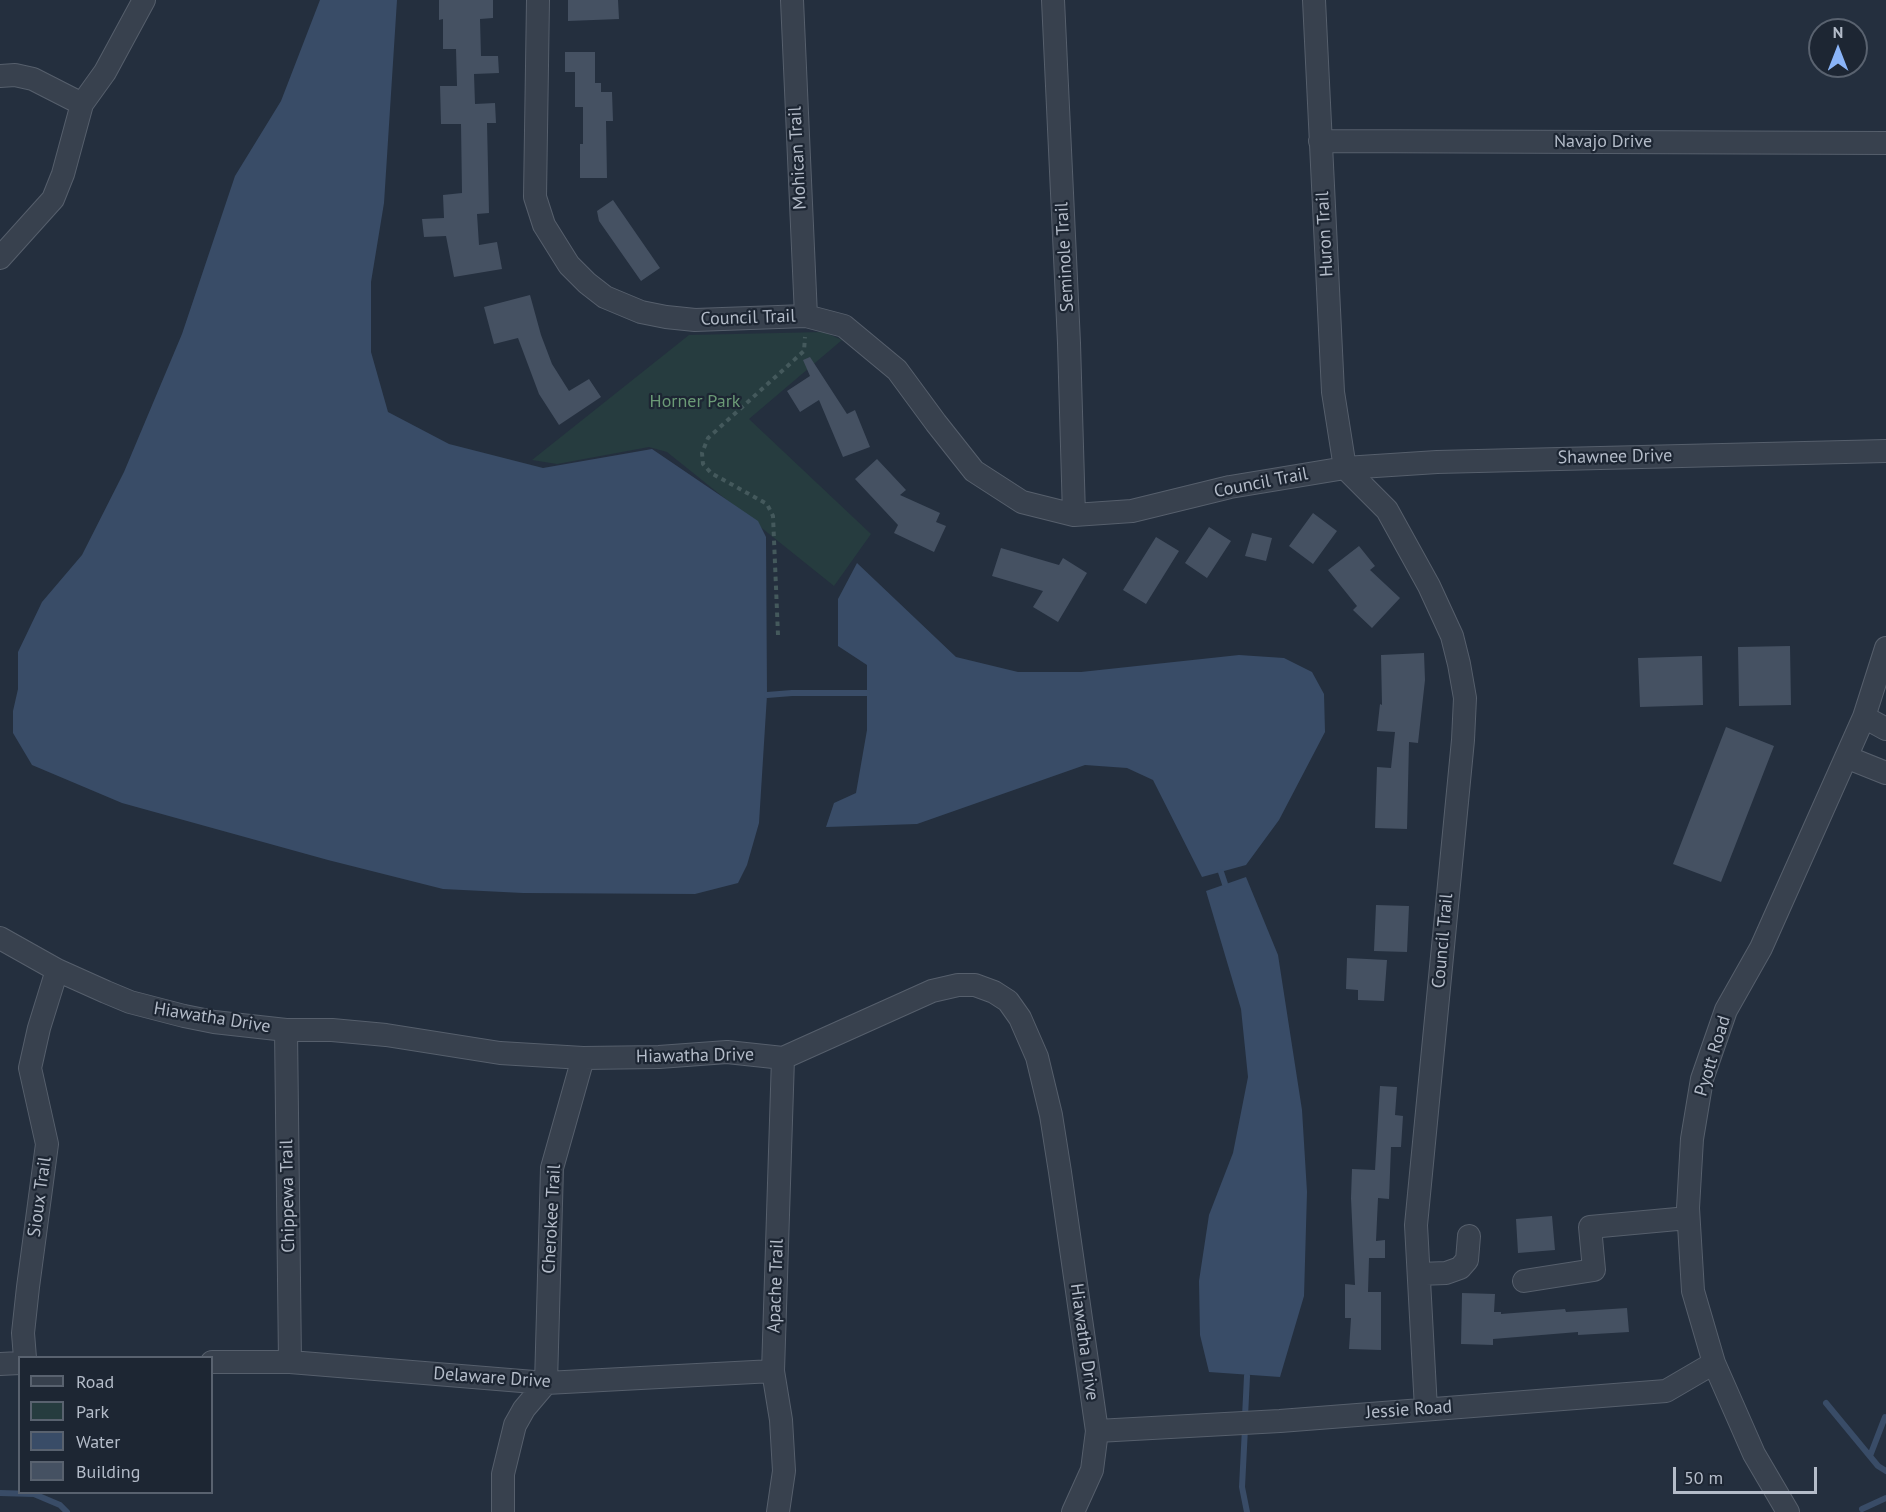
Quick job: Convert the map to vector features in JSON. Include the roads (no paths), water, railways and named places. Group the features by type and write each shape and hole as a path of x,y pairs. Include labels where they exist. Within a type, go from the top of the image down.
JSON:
{"street":[{"path":"0,258 53,199 63,174 82,104 105,72 144,0"},
{"name":"Council Trail","path":"538,0 535,197 544,225 569,266 605,297 642,312 666,317 695,320 760,320 806,316 844,326 897,370 974,471 1022,502 1074,515 1132,511 1230,487 1345,468 1387,510 1429,586 1452,636 1465,698 1463,740 1416,1225 1426,1409"},
{"name":"Mohican Trail","path":"792,0 806,316"},
{"name":"Seminole Trail","path":"1053,0 1069,343 1074,515"},
{"name":"Huron Trail","path":"1314,0 1333,392 1345,468"},
{"path":"0,76 15,75 33,79 82,104"},
{"name":"Navajo Drive","path":"1320,141 1886,143"},
{"name":"Shawnee Drive","path":"1345,468 1437,462 1886,451"},
{"name":"Pyott Road","path":"1788,1512 1754,1454 1714,1363 1693,1290 1688,1218 1692,1139 1702,1079 1726,1010 1761,948 1864,717 1886,648"},
{"path":"1864,717 1886,729"},
{"path":"1846,757 1886,773"},
{"name":"Hiawatha Drive","path":"0,938 57,970 130,1002 155,1010 214,1022 286,1030 343,1030 500,1053 583,1058 659,1057 728,1052 756,1053 783,1058 932,991 958,985 975,986 994,992 1008,1001 1020,1018 1037,1057 1051,1114 1097,1431 1092,1470 1073,1512"},
{"name":"Sioux Trail","path":"25,1356 23,1333 26,1299 47,1144 30,1068 39,1028 57,970"},
{"name":"Chippewa Trail","path":"286,1030 290,1362"},
{"name":"Cherokee Trail","path":"546,1383 552,1168 583,1058"},
{"name":"Apache Trail","path":"778,1512 784,1471 781,1420 773,1371 783,1058"},
{"path":"1524,1281 1594,1270 1590,1227 1688,1218"},
{"path":"1419,1274 1446,1273 1460,1268 1467,1260 1469,1236"},
{"name":"Delaware Drive","path":"213,1362 290,1362 546,1383 773,1371"},
{"path":"0,1364 18,1363"},
{"name":"Jessie Road","path":"1097,1431 1280,1420 1666,1391 1714,1363"},
{"path":"503,1512 503,1474 515,1425 524,1409 546,1383"}],"water":[{"path":"320,0 397,0 384,203 371,282 371,352 388,412 449,444 543,468 652,449 758,521 766,537 767,695 759,823 747,865 738,883 695,894 523,893 443,889 122,803 32,765 13,733 13,711 18,689 18,652 42,602 82,555 124,472 182,334 235,176 281,101"},
{"path":"857,563 956,657 1018,672 1081,672 1239,655 1284,658 1312,672 1324,694 1325,732 1279,820 1246,865 1202,877 1153,780 1127,768 1085,765 917,824 826,827 834,803 856,793 867,730 867,665 838,646 838,599"},
{"path":"1246,877 1278,955 1302,1110 1307,1192 1304,1296 1280,1377 1209,1372 1200,1335 1199,1281 1209,1215 1233,1153 1248,1077 1241,1009 1206,891"}],"waterway":[{"path":"767,695 867,693"},
{"path":"1221,872 1225,884"},
{"path":"1245,1417 1247,1376"},
{"path":"1826,1403 1878,1466 1886,1471"},
{"path":"1870,1456 1885,1417"},
{"path":"1245,1428 1242,1487 1247,1512"},
{"path":"0,1493 18,1494"},
{"path":"34,1494 60,1505 67,1512"},
{"path":"1862,1509 1886,1498"}],"park label":[{"name":"Horner Park","path":"695,402"}]}
